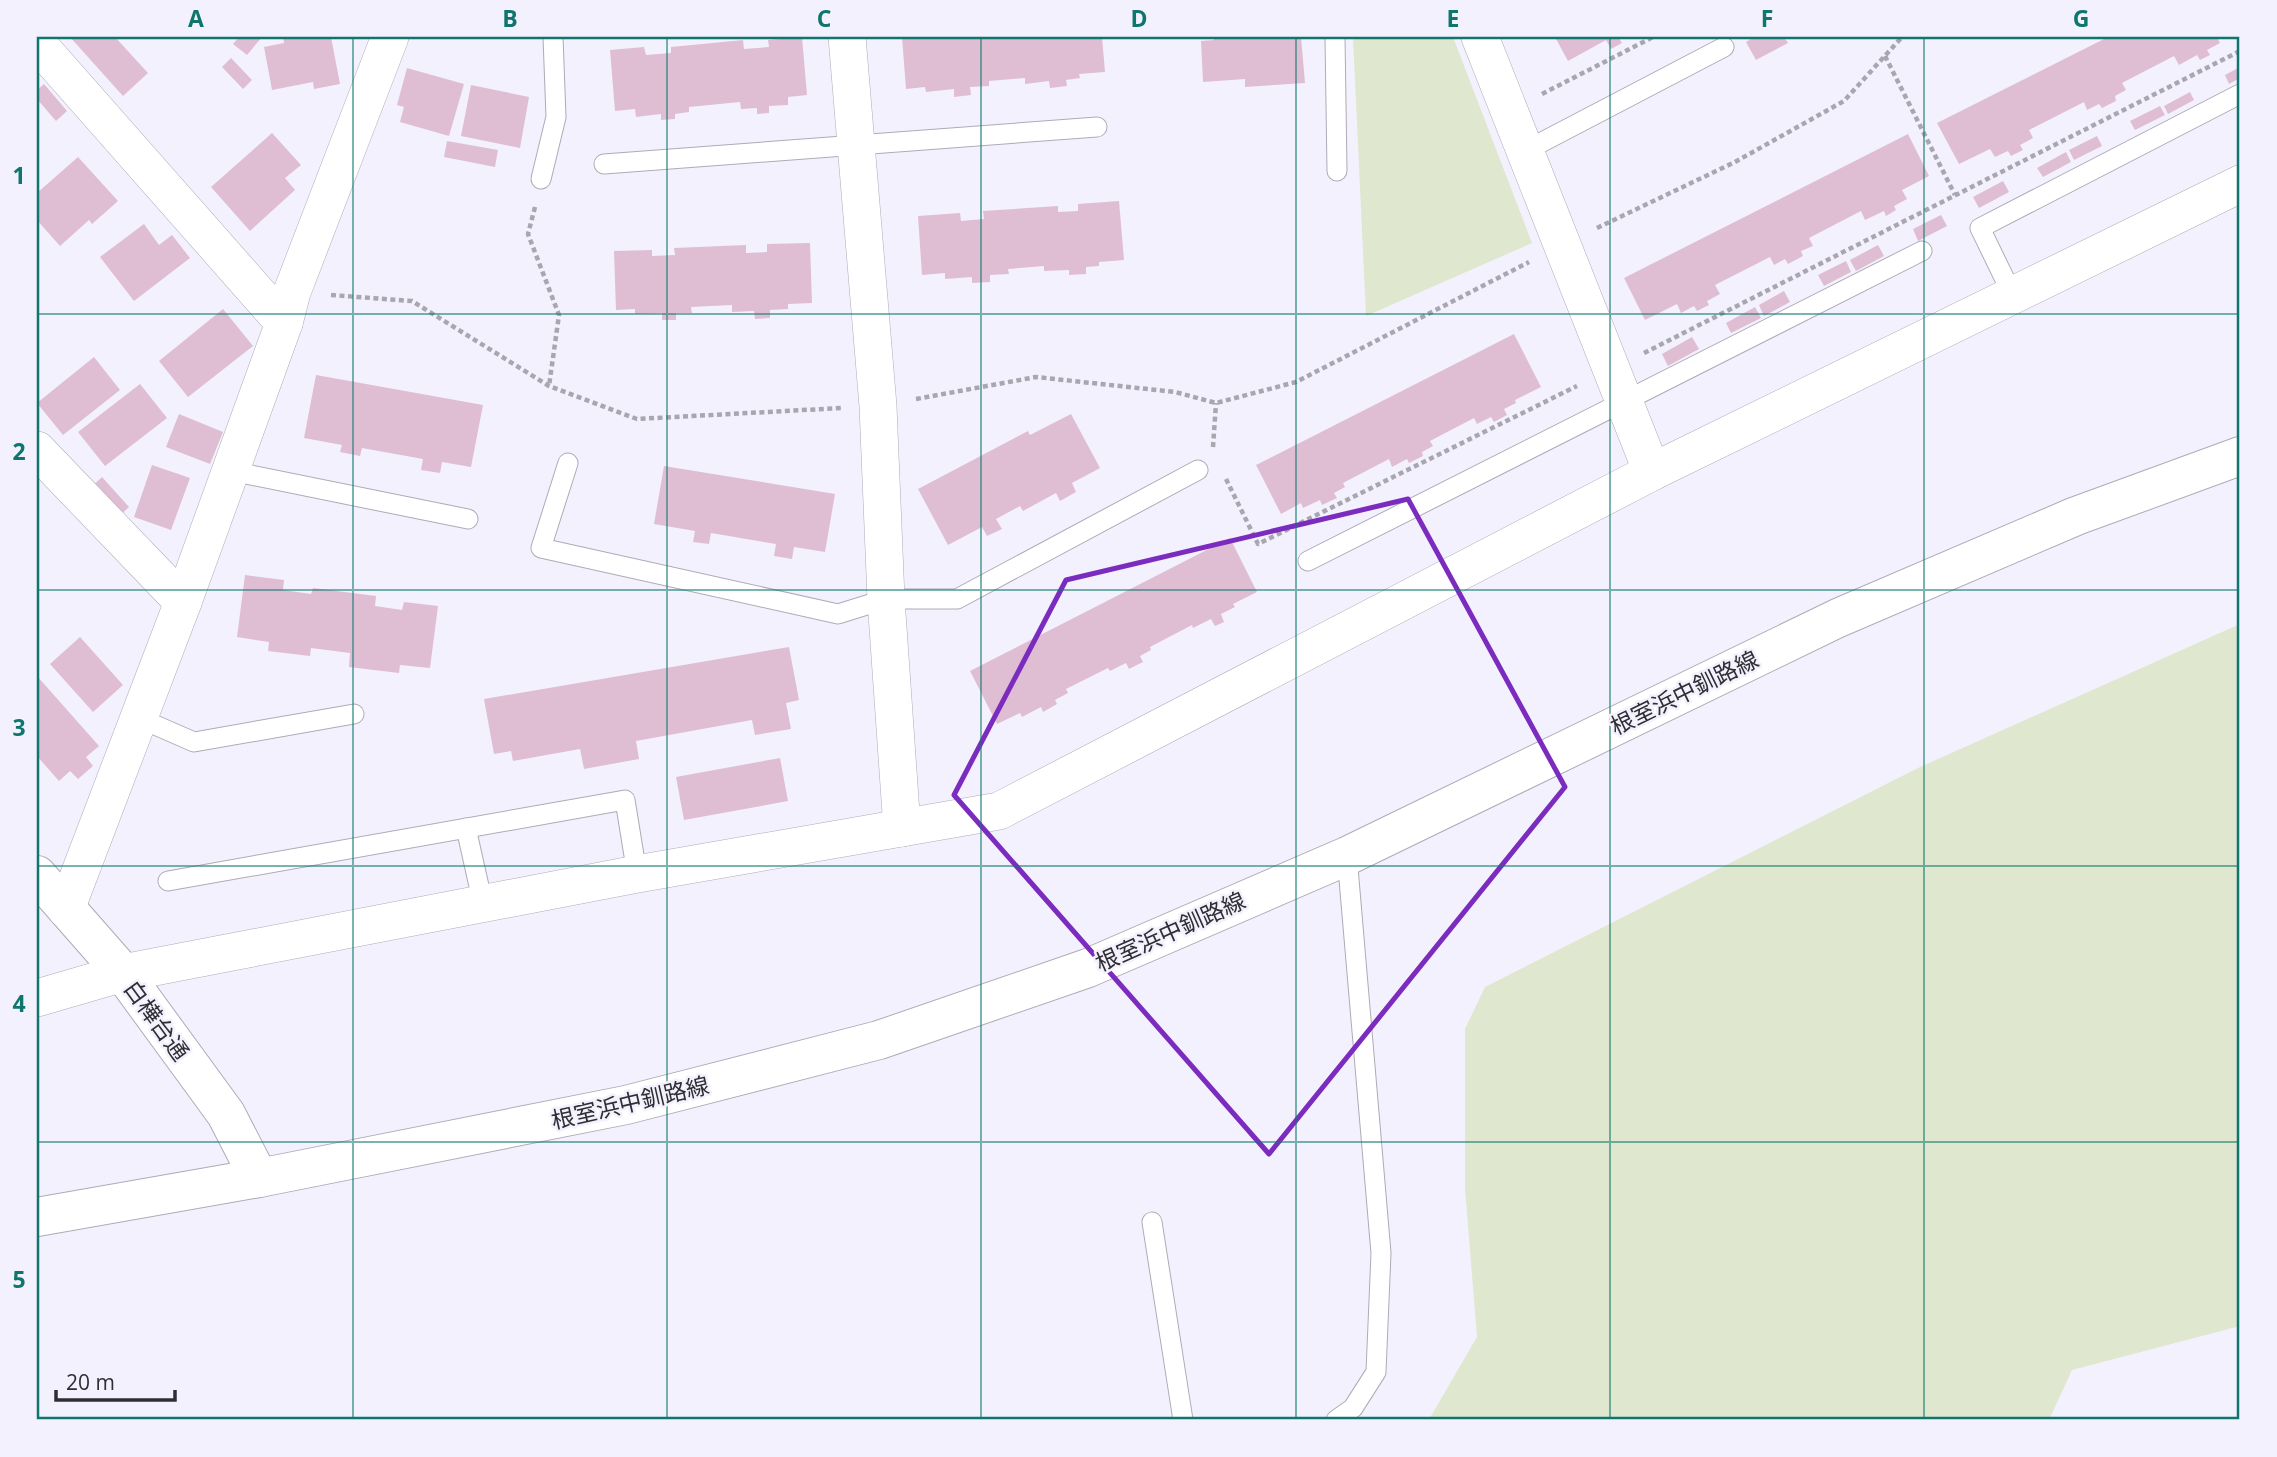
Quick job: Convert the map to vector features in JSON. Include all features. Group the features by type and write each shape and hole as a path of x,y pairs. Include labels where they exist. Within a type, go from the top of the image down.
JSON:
{"main road":[{"name":"根室浜中釧路線","path":"37,1217 259,1178 626,1105 879,1040 1088,968 1347,856 1838,618 2076,516 2240,456"},
{"name":"白樺台通","path":"37,875 123,973 226,1114 259,1178"}],"street":[{"path":"66,909 183,602 288,308 390,37"},
{"path":"847,37 878,406 886,599 902,828"},
{"path":"1480,37 1652,471"},
{"path":"37,43 288,308"},
{"path":"37,998 123,973 637,874 999,811 1652,471 2240,184"},
{"path":"37,450 183,602"}],"lane":[{"path":"541,179 556,117 553,37"},
{"path":"1335,37 1337,171"},
{"path":"1525,150 1724,47"},
{"path":"2013,296 1980,228 2240,94"},
{"path":"604,164 1097,127"},
{"path":"1308,561 1618,385 1922,251"},
{"path":"568,463 541,548 838,614 886,599 957,599 1198,470"},
{"path":"231,471 468,519"},
{"path":"139,718 194,742 354,713"},
{"path":"169,881 625,800 637,874"},
{"path":"466,828 483,904"},
{"path":"1336,1420 1353,1408 1376,1372 1381,1253 1347,856"},
{"path":"1152,1222 1183,1420"}],"path":[{"path":"1533,99 1653,37"},
{"path":"288,308 412,301 549,386 637,419 878,406 1037,377 1175,392 1216,403 1296,382 1563,245 1735,162 1844,101 1901,37"},
{"path":"1216,403 1213,453 1258,544 1618,385 1955,195 2240,51"},
{"path":"1885,56 1955,195"},
{"path":"541,179 528,234 559,315 549,386"},
{"path":"1198,470 1213,453"}],"highlighted area":[{"path":"1408,499 1565,787 1269,1154 954,795 1066,580"}],"green space":[{"path":"1353,37 1453,37 1532,243 1366,316"},
{"path":"2240,624 2240,1326 2072,1370 2049,1420 1424,1420 1431,1416 1477,1337 1465,1188 1465,1029 1485,987 1918,768"}],"building":[{"path":"70,37 115,37 148,73 123,96"},
{"path":"239,37 262,37 247,55 233,44"},
{"path":"283,37 331,37 340,84 314,89 313,82 272,90 264,47 284,43"},
{"path":"802,37 807,95 788,97 788,105 769,106 769,113 757,114 757,108 741,109 740,102 689,107 689,112 675,114 675,119 661,120 661,114 636,117 635,109 615,111 610,50 644,47 646,55 671,53 671,47 743,40 744,49 769,47 768,40"},
{"path":"902,37 1102,37 1105,72 1079,74 1080,78 1066,80 1067,86 1050,88 1049,81 1025,84 1025,78 989,81 989,86 970,87 971,95 954,97 954,89 926,92 925,87 906,89"},
{"path":"1214,37 1301,37 1305,83 1245,87 1245,79 1203,82 1201,41 1214,40"},
{"path":"1555,37 1618,37 1622,43 1611,49 1606,40 1568,61"},
{"path":"1754,37 1784,37 1788,43 1756,60 1746,42"},
{"path":"2108,37 2217,37 2220,43 2207,50 2210,55 2200,60 2197,55 2179,65 2174,56 2122,83 2126,90 2115,96 2116,101 2102,108 2099,104 2087,110 2084,102 2029,130 2033,138 2020,145 2023,150 2011,156 2008,151 1995,157 1990,149 1959,164 1937,123"},
{"path":"231,58 252,80 243,89 222,67"},
{"path":"2240,67 2240,78 2229,84 2225,75"},
{"path":"407,68 464,84 449,136 400,122 404,107 397,105"},
{"path":"44,84 67,111 56,121 37,99 37,90"},
{"path":"471,85 529,97 520,148 461,136"},
{"path":"2190,92 2194,100 2168,114 2164,106"},
{"path":"2160,106 2165,115 2135,130 2130,121"},
{"path":"272,133 301,165 285,178 295,190 250,231 211,187"},
{"path":"1908,134 1929,176 1902,190 1907,199 1894,206 1896,210 1886,216 1884,211 1865,220 1861,211 1809,238 1813,246 1801,251 1803,256 1788,264 1785,259 1774,265 1770,257 1715,285 1720,294 1707,301 1709,305 1697,311 1694,306 1681,313 1677,304 1645,320 1624,278"},
{"path":"2097,136 2102,146 2074,160 2069,150"},
{"path":"447,141 498,150 495,167 444,157"},
{"path":"2066,152 2071,162 2043,177 2037,168"},
{"path":"78,157 118,201 92,224 89,220 60,246 37,220 37,193"},
{"path":"2003,181 2009,192 1979,208 1973,197"},
{"path":"1119,201 1124,260 1099,262 1099,266 1086,267 1086,274 1069,275 1069,270 1044,271 1044,266 1008,269 1009,274 990,275 990,282 972,283 972,277 945,279 945,273 922,275 918,216 960,213 961,221 984,219 983,211 1058,206 1058,212 1078,211 1078,204"},
{"path":"1941,215 1947,226 1918,241 1913,229"},
{"path":"144,224 159,245 172,235 190,258 134,301 100,257"},
{"path":"810,243 812,303 788,304 788,309 770,310 770,318 755,319 754,311 732,312 732,305 691,307 692,313 676,313 676,320 662,320 662,313 635,314 635,309 616,310 614,251 652,250 652,256 675,255 674,248 746,245 746,253 767,252 767,244"},
{"path":"1878,245 1884,256 1856,271 1850,260"},
{"path":"1846,261 1851,272 1824,286 1818,275"},
{"path":"1784,291 1790,302 1764,316 1759,305"},
{"path":"1755,307 1761,318 1731,333 1726,323"},
{"path":"223,309 253,346 188,397 159,361"},
{"path":"1514,334 1541,387 1515,400 1516,403 1504,409 1507,415 1494,422 1491,417 1477,424 1474,418 1430,441 1433,446 1422,452 1423,456 1409,463 1407,459 1392,467 1389,459 1343,483 1345,487 1334,493 1337,498 1322,505 1320,500 1303,508 1301,503 1281,514 1256,465"},
{"path":"1692,337 1699,349 1668,366 1662,354"},
{"path":"94,357 120,390 63,435 37,403"},
{"path":"316,375 483,405 471,467 442,462 440,473 421,470 423,459 362,448 360,456 340,452 342,445 304,438"},
{"path":"140,384 167,418 105,466 78,432"},
{"path":"179,414 223,432 210,464 166,447"},
{"path":"1071,414 1100,468 1072,483 1076,492 1060,501 1056,493 1023,511 1020,506 996,519 1002,529 987,536 982,527 948,545 918,489 1028,431 1030,435"},
{"path":"152,465 190,478 171,530 134,517"},
{"path":"664,466 835,494 825,552 794,547 792,559 774,556 776,544 711,533 709,544 693,542 695,531 654,524"},
{"path":"102,477 129,507 115,520 88,490"},
{"path":"1230,538 1257,592 1233,604 1235,607 1221,614 1224,622 1215,626 1211,619 1193,628 1192,625 1150,647 1151,650 1140,656 1143,662 1129,669 1126,663 1110,671 1108,668 1066,689 1068,693 1055,700 1057,704 1043,712 1041,707 1022,717 1020,713 997,724 970,671"},
{"path":"245,575 284,580 283,590 311,594 313,588 376,596 375,606 402,610 404,602 438,606 430,668 400,665 399,673 349,667 350,653 311,648 310,656 268,651 269,642 237,637"},
{"path":"80,637 123,685 93,712 50,664"},
{"path":"789,647 799,700 786,703 791,729 755,735 752,720 636,741 639,759 584,769 580,749 513,761 511,751 494,754 484,699"},
{"path":"37,676 99,746 86,757 93,766 78,779 70,771 59,781 37,756"},
{"path":"780,758 788,801 684,820 676,777"}]}
